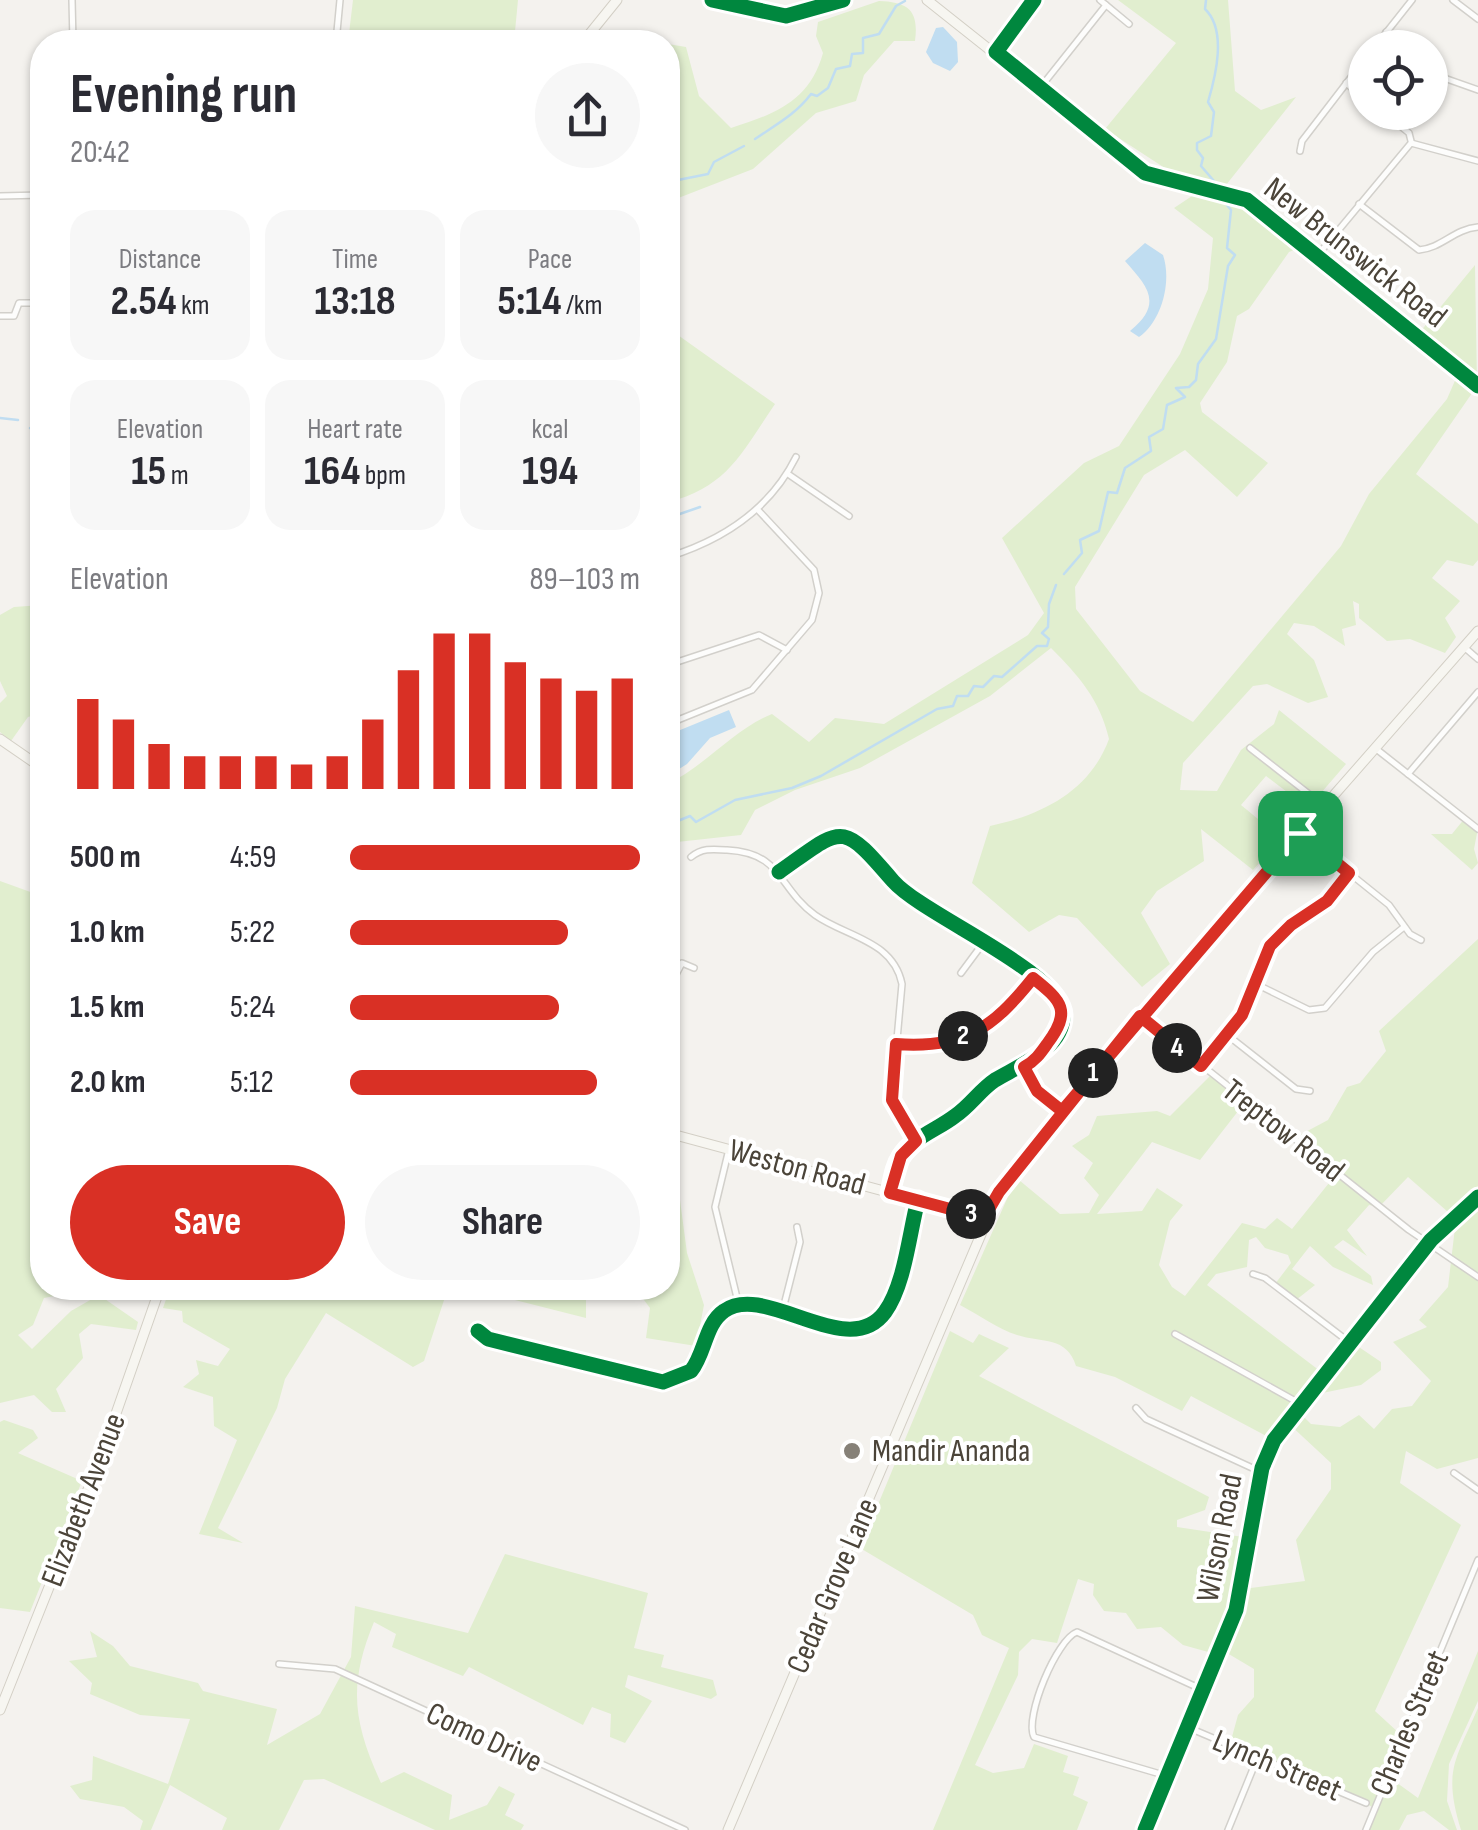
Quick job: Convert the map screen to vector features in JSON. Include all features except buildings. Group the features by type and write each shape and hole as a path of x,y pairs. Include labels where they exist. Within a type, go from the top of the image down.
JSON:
{"street":[{"path":"72,0 73,30"},
{"path":"337,30 340,0"},
{"path":"593,30 617,0"},
{"path":"712,0 786,16 843,0"},
{"name":"New Brunswick Road","path":"927,0 1145,172 1246,200 1478,386"},
{"path":"994,51 1034,0"},
{"path":"1388,30 1412,0"},
{"path":"1452,0 1478,19"},
{"path":"1040,88 1103,2 1129,24"},
{"path":"1448,79 1478,90"},
{"path":"1300,151 1302,141 1348,81"},
{"path":"1404,130 1411,142"},
{"path":"1317,256 1411,142"},
{"path":"1411,142 1478,161"},
{"path":"0,196 30,195"},
{"path":"1359,204 1419,250 1434,247 1456,231 1478,227"},
{"path":"0,316 14,316 19,303 30,303"},
{"path":"680,553 758,510 788,474 796,457"},
{"path":"788,474 850,516"},
{"path":"680,719 752,690 812,620 818,603 818,582 806,558 775,532 758,510"},
{"name":"Cedar Grove Lane","path":"728,1830 912,1402 994,1200 1140,1016 1478,631"},
{"path":"680,660 759,635 788,650"},
{"path":"1464,647 1478,658"},
{"path":"1408,774 1478,692"},
{"path":"0,739 30,760"},
{"path":"1250,748 1323,806"},
{"path":"1375,748 1478,828"},
{"path":"1300,833 1390,905 1404,926 1421,940"},
{"path":"779,872 825,839 840,834 855,838 908,896 984,942 1054,994 1063,1015 1062,1025 1037,1058 995,1080 956,1116 916,1141 901,1156 890,1193"},
{"path":"691,857 700,850 747,852 767,860 800,902 818,917 884,951 899,971 892,1100 916,1141"},
{"path":"1201,1066 1242,1015 1263,958 1281,933 1327,901 1349,873"},
{"path":"1254,983 1309,1010 1325,1008 1373,952 1404,926"},
{"path":"962,974 984,942"},
{"path":"680,965 694,968"},
{"path":"896,1044 940,1046 982,1028 1002,1016 1033,978"},
{"name":"Treptow Road","path":"1140,1016 1428,1244 1478,1276"},
{"path":"1226,1034 1296,1089 1310,1091"},
{"path":"1024,1067 1037,1091 1062,1111"},
{"name":"Weston Road","path":"680,1135 984,1218"},
{"path":"729,1149 716,1208 739,1306"},
{"name":"Wilson Road","path":"1145,1830 1243,1587 1261,1472 1274,1440 1428,1244 1478,1197"},
{"path":"478,1331 488,1338 663,1382 690,1371 714,1321 729,1307 782,1313 850,1330 878,1319 892,1298 918,1200"},
{"path":"962,1212 980,1210 994,1200"},
{"path":"782,1313 800,1242 797,1226"},
{"path":"1253,1274 1265,1278 1349,1342"},
{"name":"Elizabeth Avenue","path":"0,1710 99,1462 156,1300"},
{"path":"1175,1334 1300,1404"},
{"path":"1136,1408 1146,1419 1261,1472"},
{"path":"1454,1474 1478,1490"},
{"name":"Charles Street","path":"1366,1830 1478,1560"},
{"path":"1167,1776 1037,1740 1029,1727 1041,1692 1064,1640 1077,1632 1203,1690"},
{"name":"Como Drive","path":"278,1664 335,1669 684,1830"},
{"name":"Lynch Street","path":"1187,1728 1366,1803"},
{"path":"1228,1830 1258,1758"}],"green space":[{"path":"353,0 518,0 515,30 349,30"},
{"path":"1118,0 1228,0 1235,91 1261,110 1296,97 1226,185 1174,174 1105,129 1176,43"},
{"path":"879,1 898,3 913,15 915,41 894,41 864,75 856,101 816,113 753,169 680,197 680,46 686,47 699,96 731,128 776,111 800,94 823,53 816,36 818,22"},
{"path":"1195,194 1233,202 1299,248 1289,252 1249,309 1237,316 1227,362 1200,403 1202,412 1268,463 1237,497 1185,450 1144,475 1075,587 1076,609 1140,691 1193,722 1341,546 1369,494 1447,399 1457,376 1365,305 1369,301 1415,338 1475,265 1477,386 1416,474 1478,524 1478,560 1473,566 1447,560 1432,578 1460,601 1445,618 1456,637 1445,653 1410,639 1387,641 1359,618 1359,604 1353,601 1356,625 1342,629 1345,646 1314,626 1294,623 1287,634 1314,660 1328,697 1308,703 1267,684 1253,686 1183,763 1180,790 1217,791 1241,750 1274,724 1279,710 1346,764 1308,808 1266,776 1241,805 1281,838 1253,870 1201,829 1204,861 1157,891 1141,913 1170,964 1142,987 1077,918 1059,915 1029,932 972,883 990,826 1028,815 1062,798 1090,773 1109,739 1087,689 1051,648 990,696 860,768 795,790 755,810 741,835 680,842 680,777 759,720 772,714 809,742 835,718 884,724 1028,635 1044,613 1002,538 1084,463 1119,446 1180,354 1208,289 1213,238 1174,208"},
{"path":"680,337 775,404 732,465 720,477 680,498"},
{"path":"30,606 30,716 11,741 0,732 0,703 7,696 0,681 0,615 14,607"},
{"path":"1465,818 1478,828 1474,849 1478,863 1472,870 1431,834 1452,834"},
{"path":"0,881 30,892 30,1300 43,1300 33,1325 18,1335 32,1349 71,1311 90,1300 106,1300 138,1322 136,1330 91,1324 79,1334 83,1358 56,1389 66,1412 52,1412 34,1395 0,1403"},
{"path":"1478,939 1478,1458 1437,1469 1406,1451 1400,1483 1461,1525 1375,1711 1399,1733 1386,1775 1418,1798 1478,1651 1478,1701 1449,1764 1447,1801 1457,1830 1449,1830 1424,1811 1407,1815 1399,1830 1368,1830 1375,1808 1230,1744 1238,1715 1254,1697 1254,1669 1222,1650 1219,1655 1183,1645 1161,1627 1137,1629 1126,1613 1104,1611 1093,1595 1094,1584 1078,1579 1057,1643 1032,1639 1019,1652 1018,1675 975,1765 993,1773 1024,1768 1034,1744 1068,1756 1063,1772 1079,1777 1073,1795 1088,1802 1077,1830 933,1830 1009,1648 982,1635 973,1615 860,1548 950,1331 973,1343 979,1334 1009,1348 979,1376 1209,1497 1205,1510 1177,1520 1177,1527 1250,1538 1243,1589 1305,1581 1296,1540 1331,1489 1331,1463 1288,1423 1274,1440 1191,1396 1182,1411 1115,1377 1076,1366 1060,1345 1010,1332 960,1305 1010,1192 1019,1180 1060,1214 1089,1213 1099,1195 1084,1178 1093,1163 1072,1146 1089,1135 1097,1116 1157,1111 1170,1116 1212,1074 1246,1101 1200,1160 1152,1142 1097,1214 1142,1211 1157,1188 1183,1205 1170,1221 1159,1265 1172,1287 1185,1296 1242,1223 1265,1229 1277,1218 1292,1229 1337,1173 1331,1168 1335,1162 1298,1136 1328,1120 1347,1087 1360,1083 1386,1051 1379,1031","holes":["1408,1177 1456,1219 1448,1287 1419,1320 1427,1327 1393,1342 1431,1381 1412,1406 1392,1409 1374,1429 1359,1415 1340,1427 1311,1424 1297,1410 1308,1396 1361,1385 1381,1370 1381,1362 1350,1341 1324,1374 1207,1285 1216,1274 1247,1267 1249,1240 1256,1237 1265,1248 1288,1255 1291,1263 1275,1284 1296,1300 1315,1285 1292,1269 1310,1246 1333,1267 1373,1285 1371,1276 1334,1247 1343,1240 1367,1256 1347,1230 1369,1205 1379,1207"]},
{"path":"680,1200 687,1253 704,1305 696,1346 646,1338 650,1308 644,1300 680,1300"},
{"path":"166,1300 444,1300 424,1361 413,1367 326,1313 285,1379 277,1408 218,1528 243,1543 199,1534 237,1440 214,1426 213,1397 183,1387 199,1374 196,1360 218,1366 230,1349 183,1322 182,1311 163,1308"},
{"path":"515,1300 586,1300 586,1318"},
{"path":"0,1422 33,1430 38,1438 18,1453 82,1481 30,1612 0,1608"},
{"path":"505,1554 648,1593 634,1648 664,1655 661,1667 713,1680 717,1695 711,1699 628,1675 625,1687 652,1701 625,1743 610,1737 611,1714 592,1707 583,1725 469,1667 463,1676 392,1647 396,1634 374,1622 360,1665 357,1703 364,1741 381,1783 404,1772 452,1795 449,1820 487,1805 499,1786 515,1794 505,1815 524,1825 521,1830 435,1830 324,1779 304,1780 279,1830 222,1830 227,1818 170,1785 151,1830 140,1830 143,1821 124,1807 80,1799 70,1786 92,1780 93,1756 168,1784 190,1719 140,1715 90,1694 92,1683 69,1661 97,1657 90,1631 113,1646 130,1666 198,1683 203,1691 277,1709 267,1745 320,1714 351,1657 355,1606 468,1633"},
{"path":"1478,1708 1478,1830 1461,1830 1452,1779"}],"water":[{"path":"943,27 957,42 958,62 950,71 933,63 926,52 936,28"},
{"path":"1145,243 1163,255 1166,277 1159,311 1139,337 1130,331 1147,312 1148,294 1125,261"},
{"path":"729,710 736,727 710,738 680,768 680,730"}],"waterway":[{"path":"1206,0 1205,9 1216,29 1218,53 1208,102 1214,112 1211,136 1197,143 1197,150 1203,158 1201,166 1214,181"},
{"path":"755,139 811,94 817,96 828,88 836,69 850,66 852,54 863,53 863,38 879,34 896,6 905,1"},
{"path":"680,180 708,174 714,162 744,146"},
{"path":"1064,574 1082,553 1080,540 1099,531 1108,492 1117,493 1125,468 1151,451 1149,437 1163,429 1167,405 1185,397 1176,388 1189,387 1196,380 1198,364 1216,339 1228,266 1235,255 1227,248 1231,210 1221,198"},
{"path":"0,418 18,420"},
{"path":"680,514 700,507"},
{"path":"680,820 690,816 696,822 735,800 792,788 821,776 937,709 953,706 957,696 968,696 974,686 983,687 994,676 1002,677 1037,646 1047,646 1049,639 1042,633 1048,627 1049,604 1056,585"}],"cycle path":[{"path":"712,0 786,16 843,0"},
{"path":"1034,0 996,52 1145,173 1247,200 1478,386"},
{"path":"779,872 829,839 851,839 909,895 1040,980 1056,998 1063,1015 1056,1038 1047,1047 995,1080 960,1112 906,1150 897,1165 890,1193"},
{"path":"1145,1830 1236,1610 1262,1468 1274,1440 1431,1240 1478,1197"},
{"path":"478,1331 488,1339 663,1382 691,1371 718,1317 741,1305 761,1306 829,1326 850,1329 869,1325 892,1301 918,1200"}],"place":[{"name":"Mandir Ananda","path":"852,1451"}],"route":[{"path":"1300,833 1140,1016 1062,1111 1037,1091 1024,1067 1037,1058 1062,1025 1063,1015 1054,994 1033,978 998,1020 940,1046 896,1044 892,1100 916,1141 901,1156 890,1193 984,1218 999,1192 1140,1016 1201,1066 1242,1015 1270,946 1291,925 1327,901 1349,873 1300,833"}]}
